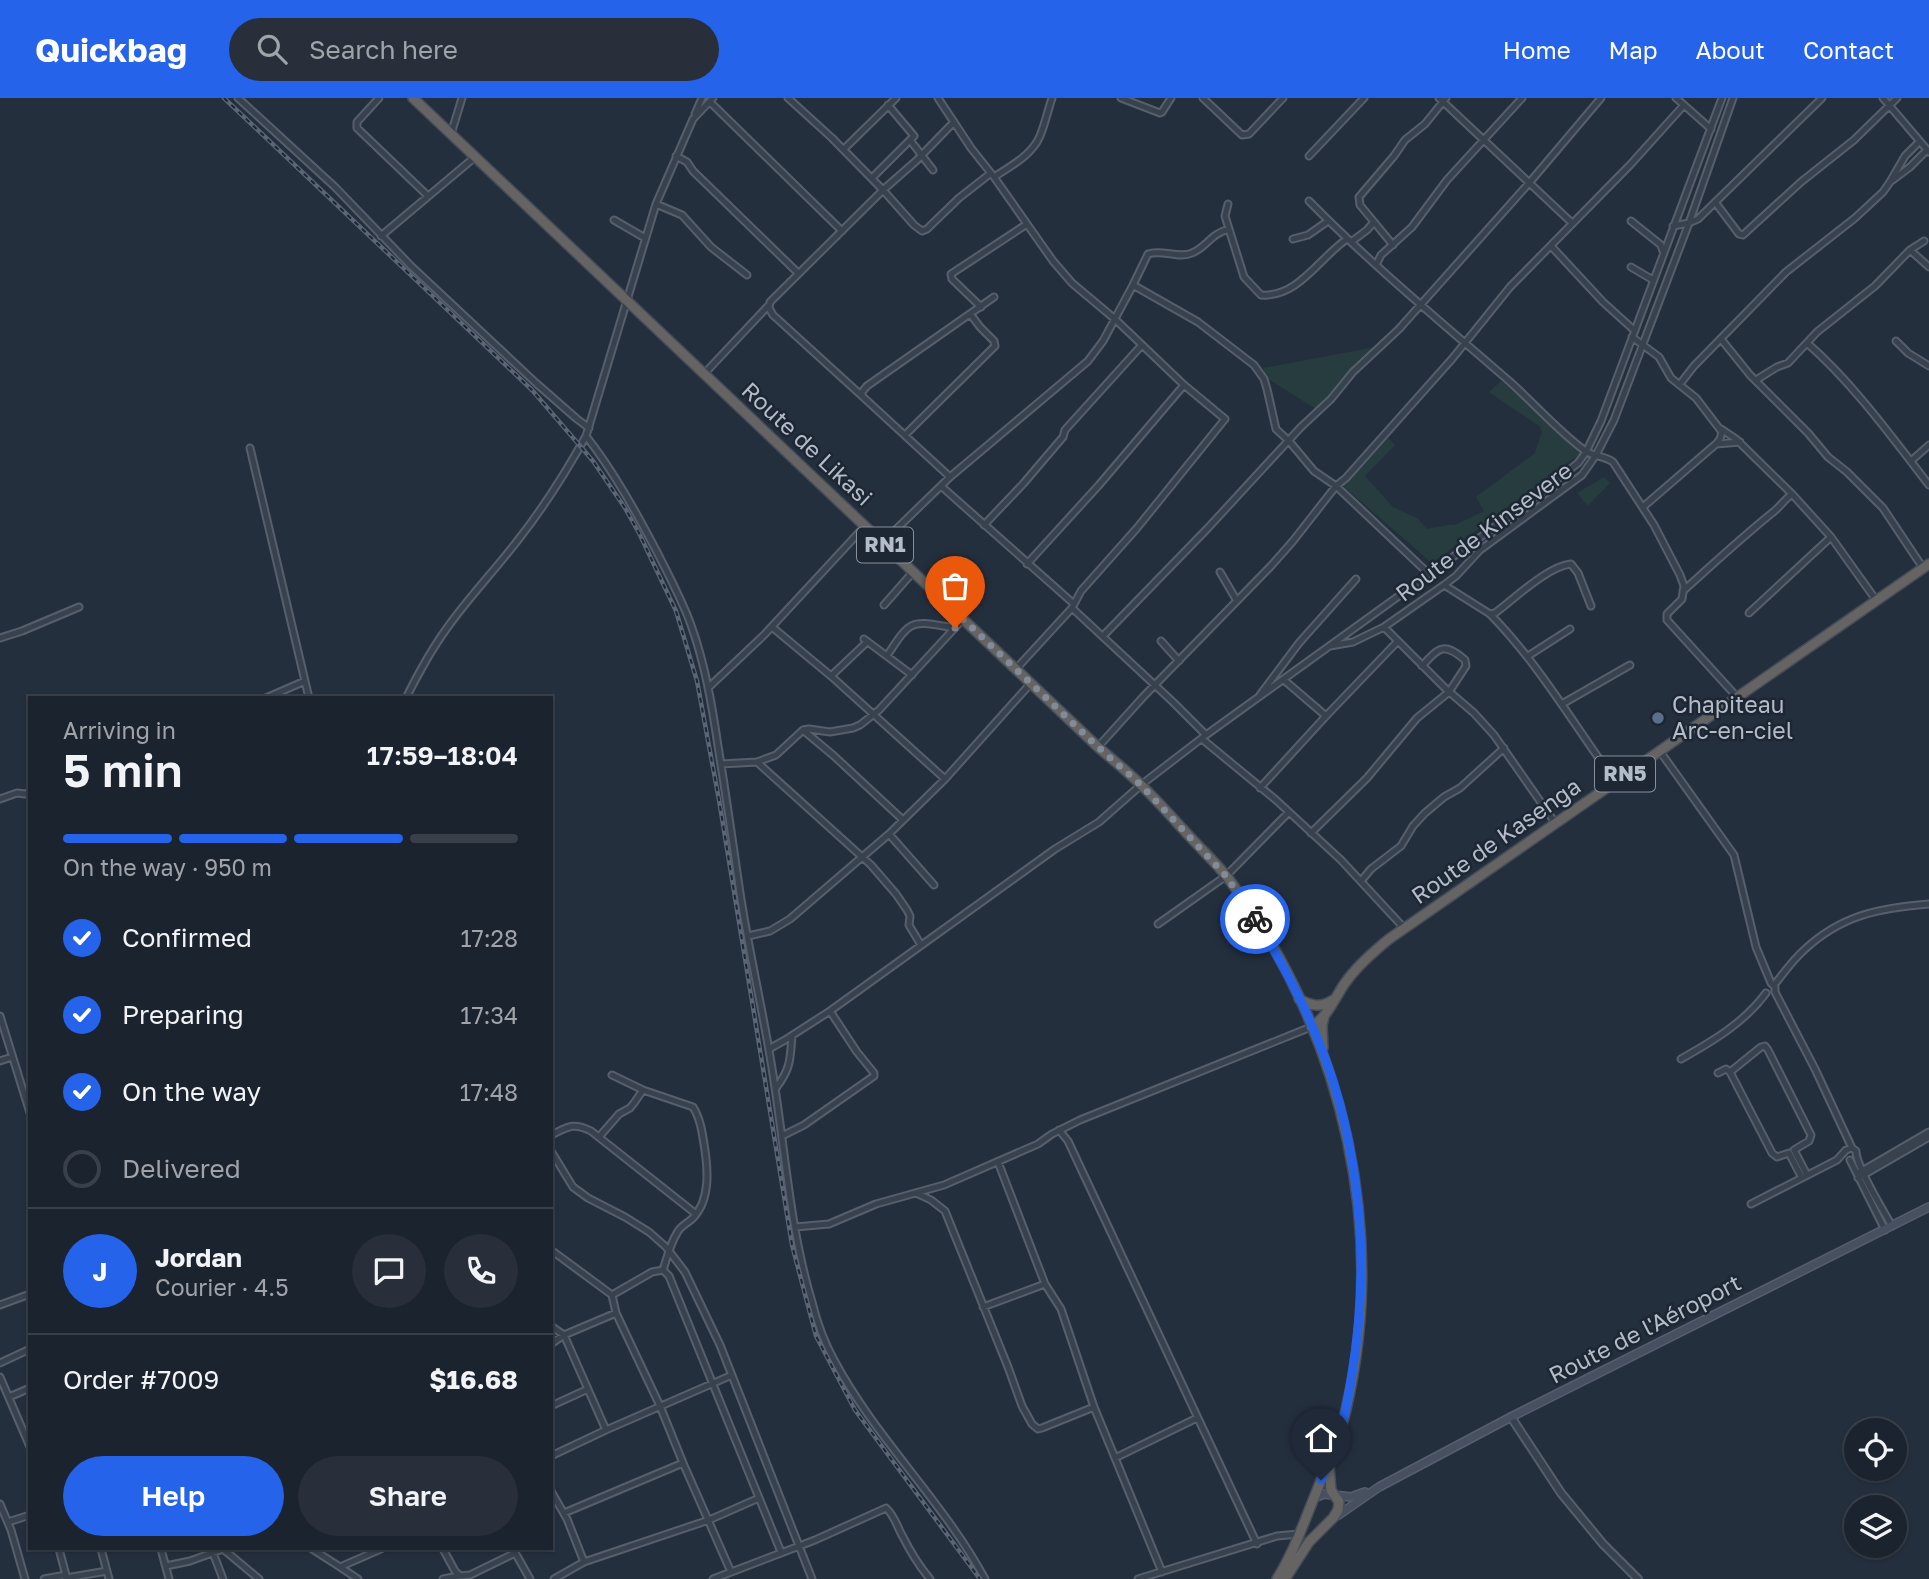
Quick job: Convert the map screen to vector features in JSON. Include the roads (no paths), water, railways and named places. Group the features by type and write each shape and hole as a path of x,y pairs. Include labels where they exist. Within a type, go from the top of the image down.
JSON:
{"highway":[{"name":"Route de Likasi","path":"413,98 1141,785 1226,876 1274,949 1311,1027"},
{"name":"Route de Kasenga","path":"1311,1027 1324,1017 1346,981 1367,958 1404,928 1926,566"},
{"path":"1299,999 1315,1006 1335,1000"},
{"path":"1324,1017 1324,1057"},
{"name":"RN1","path":"1277,1579 1290,1558 1305,1523 1341,1428 1359,1321 1362,1264 1357,1191 1338,1098 1311,1027"},
{"name":"RN1","path":"1330,1460 1330,1484 1339,1504 1333,1518"},
{"path":"1305,1523 1304,1531 1314,1535 1333,1518"},
{"path":"1285,1579 1299,1555 1319,1531"}],"main road":[{"name":"Route de l'Aéroport","path":"1333,1518 1379,1487 1511,1417 1929,1207"},
{"name":"Route de l'Aéroport","path":"1314,1498 1324,1494 1350,1497 1379,1487"}],"street":[{"path":"238,98 329,180 411,267 537,384 589,428"},
{"path":"379,98 357,122 357,128 428,196"},
{"path":"451,134 462,98"},
{"path":"406,696 448,627 542,508 586,436 656,204 702,98"},
{"path":"788,98 844,149 922,231 959,198 1026,155 1040,135 1052,98"},
{"path":"844,149 896,98"},
{"path":"938,98 1053,261 1072,283 1225,419 1137,528 1081,591 1073,606 1016,669"},
{"path":"1121,98 1160,113 1171,98"},
{"path":"1205,98 1245,136 1283,98"},
{"path":"1308,156 1364,98"},
{"path":"1376,265 1381,255 1412,227 1447,180 1522,98"},
{"path":"1103,636 1331,399 1353,372 1399,329 1601,98"},
{"path":"1676,98 1711,130"},
{"name":"Route de Kinsevere","path":"769,1049 830,1011 1055,849 1099,822 1141,785 1204,737 1571,470 1586,452 1601,421 1722,98"},
{"path":"1327,647 1353,642 1384,627 1456,576 1480,550 1582,475 1614,420 1733,98"},
{"path":"1673,226 1699,219 1822,98"},
{"path":"1883,98 1928,151 1890,182"},
{"path":"1715,202 1739,234 1743,235 1801,182 1854,140 1897,98"},
{"path":"1392,245 1360,205 1359,197 1405,140 1425,124 1442,99 1572,223"},
{"path":"693,119 712,100 842,231"},
{"path":"872,178 914,134 888,105"},
{"path":"1098,747 1293,541 1336,485 1346,478 1379,442 1510,286 1630,166 1684,105"},
{"path":"704,373 769,305 776,294 954,122"},
{"path":"911,140 933,170"},
{"path":"1680,384 1694,366 1786,272 1855,218 1883,192 1905,156 1919,142"},
{"path":"381,236 475,156"},
{"path":"676,156 687,162 693,171 798,272"},
{"path":"1309,201 1349,241 1586,452 1613,462 1643,507 1683,581 1682,598 1667,614 1667,620 1737,697"},
{"path":"656,204 682,215 712,247 747,275"},
{"path":"1228,204 1225,216 1244,277 1261,295 1281,291 1298,283 1374,222"},
{"path":"614,220 645,238"},
{"path":"1293,239 1308,235 1328,221"},
{"path":"1631,221 1661,245 1663,251"},
{"path":"981,307 952,279 951,274 1027,225"},
{"path":"882,543 950,477 1088,361 1115,320 1148,254 1160,252 1187,255 1215,234 1229,229"},
{"path":"1756,380 1788,363 1807,343 1875,286 1910,250 1924,241"},
{"path":"1551,246 1642,344 1660,357 1671,377 1696,398 1721,429 1740,442 1792,494 1831,537 1876,600"},
{"path":"1910,250 1929,267"},
{"path":"1631,267 1653,280"},
{"path":"1133,285 1198,322 1254,365 1268,389 1276,429 1314,471 1336,485 1429,574"},
{"path":"862,396 867,386 994,297"},
{"path":"769,305 775,317 950,477"},
{"path":"905,435 995,346 995,341 976,324 971,315"},
{"path":"1721,339 1828,457 1876,500 1926,566"},
{"path":"1896,341 1908,353 1929,366"},
{"path":"1807,343 1832,366 1863,402 1929,485"},
{"path":"984,525 1028,478 1063,437 1065,430 1141,345"},
{"path":"1027,564 1184,385"},
{"path":"1643,507 1716,444 1721,436 1721,429"},
{"path":"586,436 620,485 669,575 691,624 708,688 769,1049 785,1168 811,1301 832,1358 858,1399 960,1537 985,1579"},
{"path":"1716,444 1740,442"},
{"path":"1910,461 1929,445"},
{"path":"250,447 309,696"},
{"path":"941,486 1156,685 1204,737 1341,860 1404,928"},
{"path":"1684,591 1732,545 1772,514 1792,494"},
{"path":"708,688 772,627 865,526"},
{"path":"1749,613 1831,537"},
{"path":"1490,614 1500,610 1542,577 1568,564 1578,573 1591,606"},
{"path":"884,605 913,572"},
{"path":"1220,572 1237,601"},
{"path":"1257,699 1287,658 1356,579"},
{"path":"1444,584 1490,614 1511,635 1615,781"},
{"path":"0,638 79,607"},
{"path":"721,764 757,762 779,753 803,730 830,732 860,724 873,715 963,619"},
{"path":"887,656 899,636 909,626 918,622 955,628"},
{"path":"772,627 831,676 945,779"},
{"path":"1384,627 1480,719 1504,748 1556,824"},
{"path":"1528,656 1570,629"},
{"path":"831,676 865,640 912,675"},
{"path":"1161,642 1179,660"},
{"path":"1260,788 1397,642"},
{"path":"1311,833 1367,778 1417,718 1449,692 1466,666 1465,660 1448,648 1441,648 1422,666"},
{"path":"1562,704 1630,665"},
{"path":"1284,680 1326,716"},
{"path":"271,696 305,681"},
{"path":"748,936 770,931 790,919 889,834 945,779 1031,683"},
{"path":"803,730 903,820"},
{"path":"1361,881 1371,869 1401,846 1418,820 1444,797 1460,788 1504,748"},
{"path":"1659,750 1734,856 1756,947 1773,987 1852,1148 1856,1151 1851,1159"},
{"path":"757,762 884,879 910,916 909,925 921,945"},
{"path":"0,799 28,792"},
{"path":"1158,924 1226,876 1288,813"},
{"path":"889,834 934,885"},
{"path":"1766,993 1771,994 1773,987 1801,953 1822,935 1851,919 1888,908 1929,904"},
{"path":"1681,1059 1740,1021 1766,993 1765,986 1773,987"},
{"path":"782,1136 804,1125 874,1076 830,1011"},
{"path":"0,1016 28,1107"},
{"path":"795,1227 829,1224 859,1210 944,1185 1038,1144 1080,1119 1311,1027"},
{"path":"775,1089 789,1066 793,1036"},
{"path":"1718,1073 1726,1069 1730,1072 1772,1153 1777,1157 1792,1152 1809,1141 1811,1135 1765,1046 1730,1072"},
{"path":"0,1061 12,1057"},
{"path":"612,1075 643,1090 693,1107 699,1117 707,1184 696,1214 678,1230 663,1270"},
{"path":"599,1137 619,1114 635,1103 643,1090"},
{"path":"553,1134 575,1126 592,1131 696,1214"},
{"path":"1059,1130 1068,1141 1257,1544"},
{"path":"1861,1174 1929,1135"},
{"path":"1751,1204 1836,1160 1852,1148"},
{"path":"1792,1152 1805,1177"},
{"path":"1844,1153 1861,1174 1888,1228"},
{"path":"553,1154 573,1187 649,1232 660,1241 685,1272 720,1345 813,1579"},
{"path":"1836,1160 1851,1159"},
{"path":"998,1162 1045,1284 1061,1309 1094,1407 1162,1572"},
{"path":"916,1193 945,1211 1022,1406 1034,1427 1042,1427 1094,1407"},
{"path":"553,1251 612,1295 616,1313 660,1406 730,1572"},
{"path":"612,1295 652,1272 663,1270"},
{"path":"663,1270 669,1276 781,1552"},
{"path":"983,1307 1045,1284"},
{"path":"0,1305 28,1295"},
{"path":"553,1343 564,1335 616,1313"},
{"path":"553,1327 564,1335 606,1430"},
{"path":"0,1362 28,1350"},
{"path":"553,1455 732,1375"},
{"path":"0,1377 28,1442"},
{"path":"9,1398 28,1389"},
{"path":"553,1405 588,1389"},
{"path":"1511,1417 1561,1493 1603,1544 1638,1579"},
{"path":"1115,1458 1197,1418"},
{"path":"564,1513 682,1463"},
{"path":"553,1494 564,1513 584,1562"},
{"path":"554,1579 584,1562 709,1520 759,1498"},
{"path":"0,1504 25,1579"},
{"path":"713,1579 799,1546 886,1508 930,1579"},
{"path":"8,1522 28,1516"},
{"path":"1138,1579 1276,1536 1300,1534"},
{"path":"59,1550 66,1577"},
{"path":"102,1550 109,1579"},
{"path":"161,1550 169,1579"},
{"path":"166,1566 220,1550"},
{"path":"224,1550 259,1579"},
{"path":"314,1550 358,1579"},
{"path":"340,1567 379,1550"},
{"path":"444,1550 459,1577"},
{"path":"443,1579 470,1575 514,1551 530,1579"},
{"path":"213,1553 223,1579"},
{"path":"44,1579 107,1571"}],"railway":[{"path":"224,98 532,390 593,461 639,533 676,611 697,681 792,1245 816,1336 855,1410 980,1579"}],"place":[{"name":"Chapiteau Arc-en-ciel","path":"1658,718"}]}
